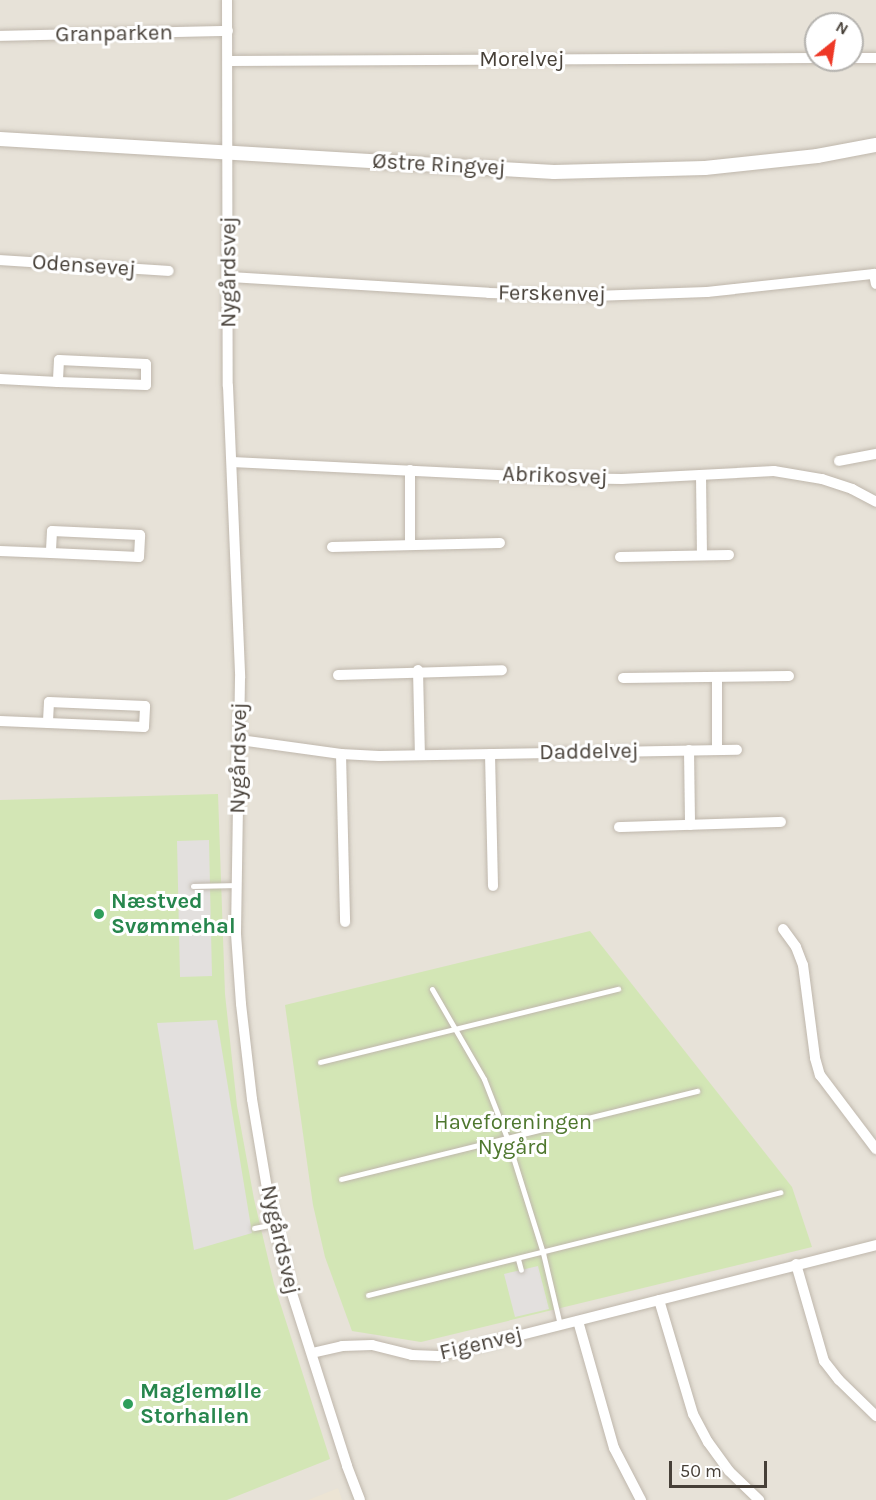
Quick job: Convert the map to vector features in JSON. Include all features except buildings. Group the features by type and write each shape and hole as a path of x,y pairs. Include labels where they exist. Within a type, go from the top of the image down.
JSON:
{"street":[{"name":"Nygårdsvej","path":"227,0 230,153 228,386 238,607 240,740 238,957 252,1099 275,1224 290,1287 360,1500"},
{"name":"Granparken","path":"0,36 228,32"},
{"name":"Morelvej","path":"228,61 804,58"},
{"name":"Østre Ringvej","path":"0,139 554,172 705,168 817,156 876,145"},
{"name":"Odensevej","path":"0,260 169,271"},
{"name":"Ferskenvej","path":"230,277 489,293 594,296 706,292 875,277"},
{"path":"0,379 58,382 146,385 147,364 59,360 58,382"},
{"path":"839,461 876,454"},
{"name":"Abrikosvej","path":"232,462 559,478 774,471 799,474 852,489 876,502"},
{"path":"410,470 410,545"},
{"path":"701,475 702,555"},
{"path":"0,551 139,557 140,535 52,531 51,553"},
{"path":"332,547 500,543"},
{"path":"620,557 729,555"},
{"path":"338,675 418,670 502,669"},
{"path":"418,670 420,755"},
{"path":"623,678 789,676"},
{"path":"717,678 717,750"},
{"path":"0,721 48,723 144,727 145,706 49,702 48,723"},
{"name":"Daddelvej","path":"240,740 340,754 420,755 737,750"},
{"path":"689,750 690,825"},
{"path":"340,754 345,922"},
{"path":"490,754 493,886"},
{"path":"619,827 781,822"},
{"path":"783,929 796,947 803,966 820,1074 876,1149"},
{"name":"Figenvej","path":"312,1353 342,1346 372,1345 412,1355 438,1356 876,1245"},
{"path":"796,1264 824,1361 839,1380 876,1416"},
{"path":"659,1300 693,1414 708,1442 729,1471 759,1500"},
{"path":"578,1321 614,1448 641,1500"}],"lane":[{"path":"193,886 237,885"},
{"path":"432,989 484,1079 507,1138 543,1253 560,1325"},
{"path":"320,1062 618,989"},
{"path":"341,1179 697,1091"},
{"path":"368,1295 780,1192"},
{"path":"254,1228 275,1224"},
{"path":"519,1259 521,1270"}],"shaded area":[{"path":"0,0 876,0 876,1500 0,1500"},
{"path":"209,840 212,976 180,977 177,841"},
{"path":"217,1020 252,1233 194,1250 157,1023"},
{"path":"538,1266 549,1309 515,1317 504,1274"},
{"path":"338,1488 342,1500 308,1500"}],"green space":[{"path":"218,794 225,994 237,1106 254,1199 274,1284 330,1459 227,1500 0,1500 0,800"},
{"name":"Haveforeningen Nygård","path":"590,931 792,1187 812,1247 421,1342 352,1331 325,1257 313,1205 285,1005"}],"place":[{"name":"Næstved Svømmehal","path":"99,914"},
{"name":"Maglemølle Storhallen","path":"128,1404"}]}
